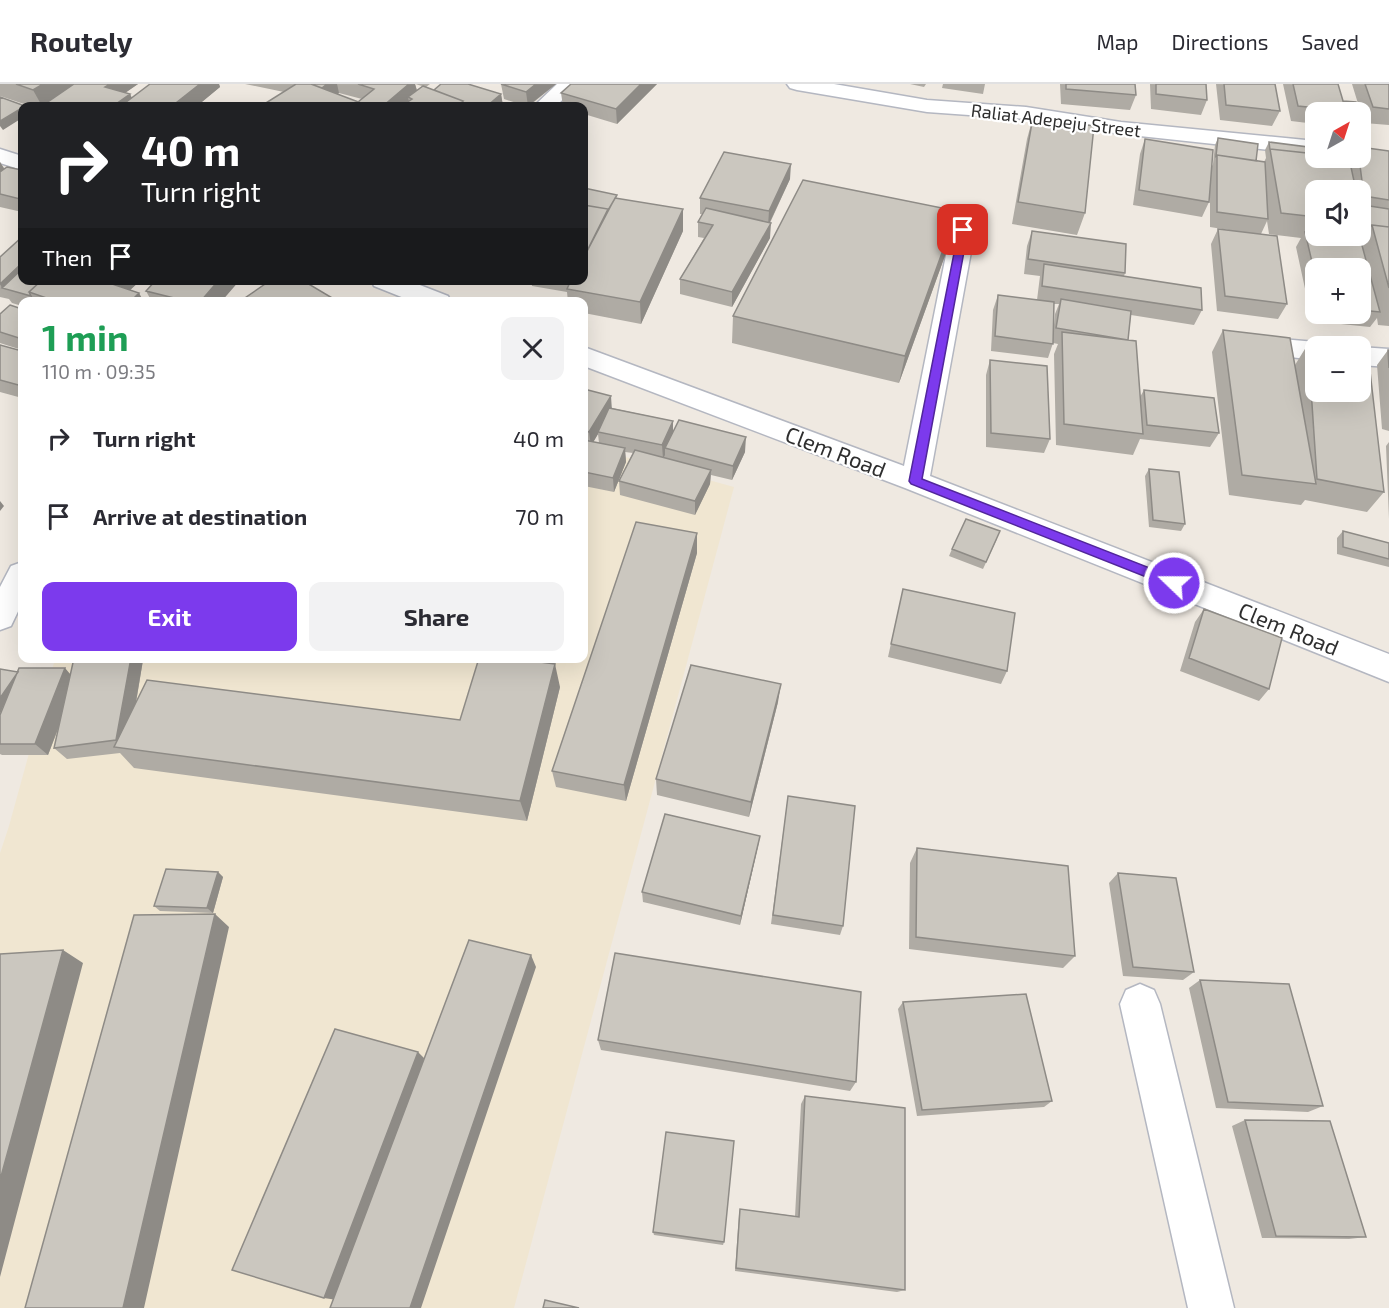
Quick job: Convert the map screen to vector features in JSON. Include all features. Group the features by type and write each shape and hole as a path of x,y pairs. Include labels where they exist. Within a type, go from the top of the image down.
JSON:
{"street":[{"path":"548,102 569,84"},
{"name":"Raliat Adepeju Street","path":"797,84 927,106 1023,104 1121,128 1305,147"},
{"path":"0,156 18,162"},
{"path":"915,481 963,230"},
{"path":"396,285 426,297"},
{"path":"1230,343 1305,350"},
{"path":"1371,357 1389,358"},
{"name":"Clem Road","path":"588,358 915,481 1389,668"},
{"path":"0,617 18,582"},
{"path":"1140,1004 1211,1308"}],"shaded area":[{"path":"588,449 734,487 514,1308 0,1308 0,853 54,663 588,663"}],"building":[{"path":"16,84 43,84 33,90"},
{"path":"74,84 110,84 105,87 130,94 119,102 48,102"},
{"path":"150,84 200,84 177,102 126,102"},
{"path":"296,84 311,84 358,102 267,102"},
{"path":"311,84 327,84 322,88"},
{"path":"358,84 409,84 388,102 358,102 374,89"},
{"path":"441,84 468,84 501,94 492,102 463,102 434,90"},
{"path":"501,84 536,84 526,92"},
{"path":"571,84 641,84 616,109 561,93"},
{"path":"1066,84 1135,84 1136,95 1066,89"},
{"path":"1156,84 1206,84 1207,100 1156,94"},
{"path":"1224,84 1275,84 1280,111 1226,105"},
{"path":"1293,84 1338,84 1343,102 1305,102 1305,107 1298,106"},
{"path":"1365,84 1389,84 1389,109 1373,107"},
{"path":"423,86 463,101 408,102 412,99 408,97"},
{"path":"0,97 18,103 18,110 0,121"},
{"path":"1033,117 1094,126 1085,213 1018,202"},
{"path":"1218,138 1258,144 1256,161 1216,156"},
{"path":"1145,139 1213,150 1209,202 1139,190"},
{"path":"1269,142 1305,147 1305,153 1270,150"},
{"path":"1270,149 1305,153 1305,168 1351,168 1354,180 1305,180 1305,216 1281,213"},
{"path":"1371,149 1389,151 1389,200 1371,197 1371,180 1362,180 1360,168 1371,168"},
{"path":"724,152 791,164 769,211 700,198"},
{"path":"1217,155 1265,162 1268,219 1217,212"},
{"path":"7,167 18,169 18,198 0,194 0,172"},
{"path":"803,180 957,211 905,356 733,316"},
{"path":"588,189 617,195 607,212 608,209 588,206"},
{"path":"615,198 683,209 640,302 567,289 569,285 588,285 588,249"},
{"path":"588,206 608,209 588,249"},
{"path":"1371,206 1389,209 1389,227 1372,226"},
{"path":"706,208 771,223 732,292 680,279 713,225 698,222"},
{"path":"1372,225 1389,227 1389,288"},
{"path":"1218,229 1277,236 1287,304 1225,296"},
{"path":"1032,231 1126,244 1125,273 1028,259"},
{"path":"18,241 18,267 0,284 0,257"},
{"path":"1308,246 1362,246 1365,258 1311,258"},
{"path":"1044,264 1201,288 1202,310 1042,286"},
{"path":"18,273 18,285 37,285 29,292 31,296 2,288"},
{"path":"1371,279 1380,312 1371,311"},
{"path":"37,285 115,285 139,293 135,297 44,297 29,292"},
{"path":"151,285 215,285 204,297 170,297 146,291"},
{"path":"264,285 310,285 331,297 246,297"},
{"path":"998,295 1054,302 1053,344 995,336"},
{"path":"1061,299 1131,311 1128,340 1056,328"},
{"path":"10,305 18,308 18,338 0,332 0,314"},
{"path":"1223,330 1290,338 1316,484 1242,475"},
{"path":"1062,332 1136,341 1143,434 1064,424"},
{"path":"0,345 18,350 18,385 0,380"},
{"path":"990,360 1047,366 1050,439 991,433"},
{"path":"1371,380 1384,492 1317,479 1312,402 1371,402"},
{"path":"588,390 611,396 589,432"},
{"path":"1144,390 1214,398 1219,433 1147,425"},
{"path":"609,408 673,421 662,445 598,432"},
{"path":"679,420 746,437 733,466 665,448"},
{"path":"588,441 625,448 613,478 588,473"},
{"path":"635,450 711,470 695,501 619,481"},
{"path":"1149,469 1179,472 1185,524 1153,520"},
{"path":"966,519 1000,531 986,562 952,549"},
{"path":"636,522 697,533 624,785 552,771"},
{"path":"1343,531 1389,543 1389,559 1343,547"},
{"path":"903,589 1015,613 1007,671 891,644"},
{"path":"1204,609 1282,638 1269,689 1189,658"},
{"path":"73,663 130,663 116,740 54,748"},
{"path":"477,663 555,664 520,801 114,747 147,680 460,720"},
{"path":"691,665 781,684 751,802 656,779"},
{"path":"19,668 65,668 35,744 0,744 0,715"},
{"path":"0,669 18,672 0,698"},
{"path":"788,796 855,806 843,926 773,915"},
{"path":"665,814 760,836 741,916 642,892"},
{"path":"917,848 1068,866 1075,956 916,937"},
{"path":"166,869 218,872 207,908 154,906"},
{"path":"1118,873 1176,878 1194,972 1133,967"},
{"path":"215,914 123,1308 25,1308 134,915"},
{"path":"469,940 531,955 410,1308 330,1308"},
{"path":"63,950 0,1180 0,954"},
{"path":"615,953 861,992 856,1082 598,1040"},
{"path":"1200,980 1289,984 1323,1106 1228,1102"},
{"path":"1026,994 1052,1101 922,1110 903,1002"},
{"path":"335,1029 418,1052 324,1298 232,1270"},
{"path":"805,1096 905,1108 905,1290 736,1268 740,1209 799,1217"},
{"path":"1245,1120 1330,1121 1366,1237 1276,1236"},
{"path":"666,1132 734,1141 724,1242 653,1232"},
{"path":"545,1300 579,1308 543,1308"}],"route":[{"path":"963,230 915,481 1174,583"}]}
